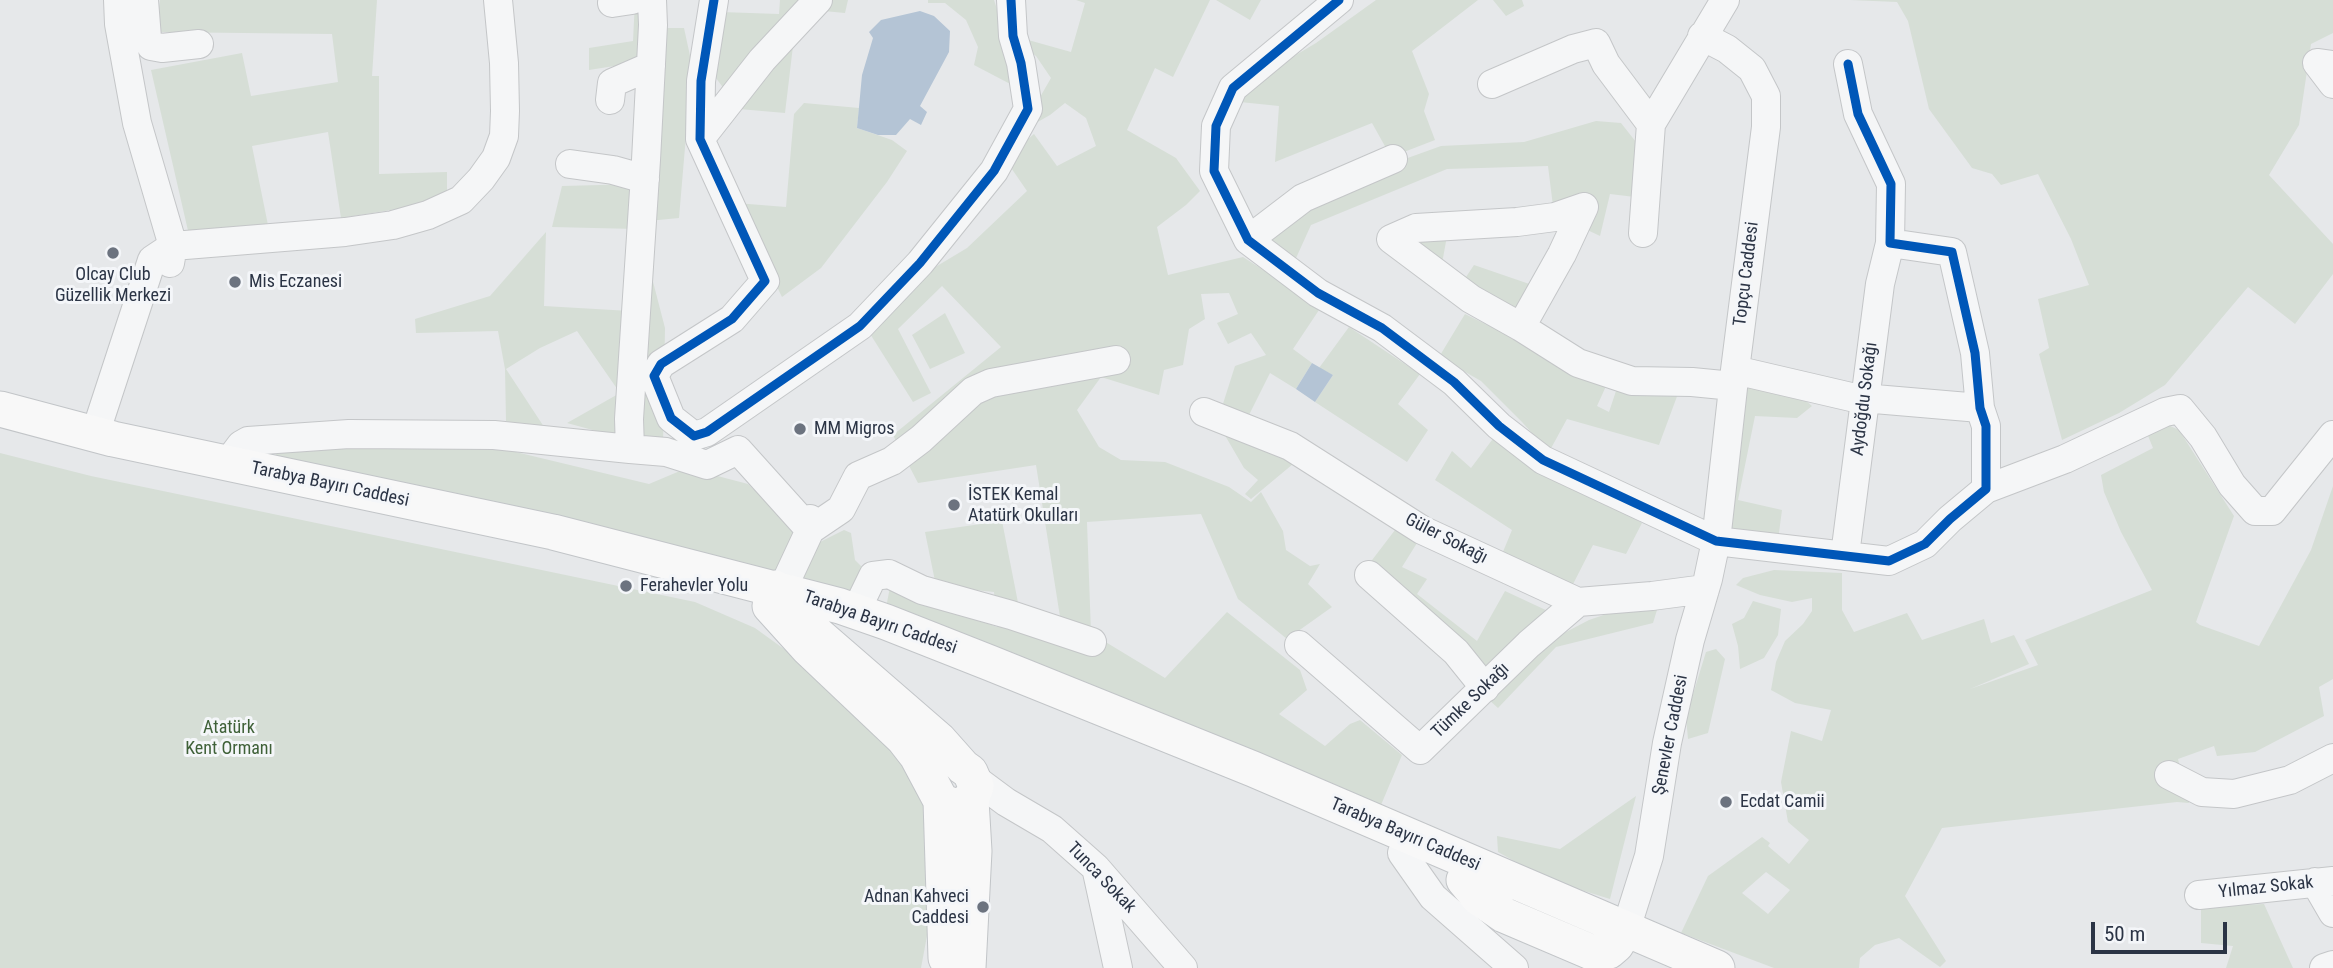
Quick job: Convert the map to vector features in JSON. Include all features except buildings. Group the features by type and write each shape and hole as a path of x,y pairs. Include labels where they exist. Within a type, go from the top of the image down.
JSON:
{"main road":[{"name":"Tarabya Bayırı Caddesi","path":"0,409 236,475 580,558 780,599 853,634 1228,778 1402,853 1464,880 1488,906 1527,926 1591,952 1603,952 1621,937"},
{"name":"Tarabya Bayırı Caddesi","path":"0,430 91,453 236,475"},
{"path":"780,599 853,634 939,740 966,790 974,851 968,968"},
{"path":"780,599 808,648 903,738 917,756 966,790"},
{"name":"Tarabya Bayırı Caddesi","path":"853,634 1175,737 1621,937 1717,968"},
{"path":"947,968 966,790"},
{"name":"Tarabya Bayırı Caddesi","path":"1621,937 1671,968"}],"street":[{"path":"104,437 169,270 173,246 137,123 119,24 118,0"},
{"path":"144,0 150,46 162,48 199,44"},
{"path":"173,246 345,232 393,225 428,215 461,200 496,158 504,136 504,63 498,0"},
{"path":"630,449 629,419 645,179 652,0"},
{"path":"678,455 671,418 654,376 661,364 732,319 765,281 700,139 701,80 714,0"},
{"path":"700,139 762,60 818,0"},
{"path":"671,418 694,436 706,432 860,326 920,263 994,171 1028,109 1021,63 1013,36 1011,0"},
{"path":"1339,0 1233,88 1216,126 1214,171 1248,240 1318,293 1382,328 1454,382 1499,426 1543,460 1716,541 1889,561 1925,544 1986,489 2065,459 2165,412 2180,409 2203,438 2232,485 2255,511 2272,511 2333,435"},
{"path":"1643,233 1651,124 1725,0"},
{"name":"Topçu Caddesi","path":"1702,36 1727,49 1752,69 1766,96 1766,127 1716,541"},
{"path":"1492,84 1573,48 1596,43 1606,64 1651,124"},
{"name":"Aydoğdu Sokağı","path":"1845,555 1880,284 1890,243 1891,184 1858,114 1848,64"},
{"path":"2333,65 2316,64 2333,84"},
{"path":"610,100 612,83 650,66"},
{"path":"1248,240 1303,198 1393,159"},
{"path":"570,164 613,170 645,179"},
{"path":"1521,327 1562,254 1584,206 1555,217 1517,222 1416,228 1391,240 1471,299 1578,363 1632,381 1692,382 1734,378 1865,398 1980,408"},
{"path":"1890,243 1952,252 1975,353 1980,408 1986,426 1986,489"},
{"path":"780,599 810,525 841,509 858,476 892,461 921,439 973,391 991,383 1116,360"},
{"name":"Güler Sokağı","path":"1204,412 1290,446 1422,530 1578,603"},
{"path":"236,475 234,453 248,441 349,434 494,435 678,455 708,465 738,450 810,525"},
{"name":"Şenevler Caddesi","path":"1621,937 1648,856 1667,743 1716,541"},
{"path":"853,634 873,576 889,574 922,590 1011,615 1092,642"},
{"path":"1368,575 1456,652 1485,688"},
{"path":"1578,603 1705,589"},
{"name":"Tümke Sokağı","path":"1299,645 1420,750 1529,644 1578,603"},
{"path":"2169,775 2202,793 2234,794 2290,780 2333,758"},
{"name":"Tunca Sokak","path":"966,790 1052,829 1096,868 1183,968"},
{"path":"1402,853 1433,897 1514,968"},
{"path":"1096,868 1118,968"},
{"path":"2324,882 2333,913"},
{"name":"Yılmaz Sokak","path":"2199,895 2324,882"},
{"path":"2324,968 2333,965"}],"green space":[{"path":"160,0 377,0 372,76 379,76 379,174 447,172 447,201 341,218 328,132 252,146 269,230 189,235 151,70 242,53 251,96 338,82 332,34 156,32"},
{"path":"635,0 647,0 646,61 589,70 589,48 633,41"},
{"path":"780,0 848,0 845,13 813,10 796,21 785,113 739,109 710,70 721,12 779,14"},
{"path":"928,0 994,0 1012,56 1016,87 974,65 978,47 966,20 945,3 928,3"},
{"path":"1076,0 1210,0 1173,77 1155,68 1127,130 1176,158 1200,191 1157,227 1168,275 1243,257 1321,307 1293,349 1312,363 1296,389 1270,373 1246,421 1221,410 1235,366 1266,355 1251,333 1228,344 1217,323 1238,314 1229,293 1201,294 1205,319 1189,329 1183,365 1164,370 1159,395 1101,377 1077,410 1099,447 1121,460 1165,462 1229,487 1251,502 1261,492 1283,531 1286,550 1310,566 1320,564 1308,584 1332,607 1287,639 1238,599 1201,514 1087,522 1091,633 1061,623 1036,465 918,483 893,435 1001,347 942,286 898,329 931,393 913,402 867,329 902,287 967,248 1027,191 1005,159 1034,134 1057,166 1096,146 1086,118 1065,103 1020,132 1051,78 1036,56 1016,41 1014,36 1071,52 1085,3"},
{"path":"1216,0 1261,0 1250,20"},
{"path":"1376,0 1478,0 1412,51 1429,94 1424,111 1435,140 1391,157 1372,123 1275,162 1279,106 1240,102 1269,71 1316,43"},
{"path":"1493,0 1522,0 1524,6 1506,16"},
{"path":"1850,0 2333,0 2333,33 2311,44 2299,125 2269,175 2333,244 2333,274 2295,324 2248,287 2165,385 2119,413 2062,440 2039,354 2049,348 2038,299 2089,285 2071,239 2038,174 2001,185 1992,174 1972,168 1929,109 1908,21 1897,2"},
{"path":"662,28 684,28 692,65 679,218 648,221"},
{"path":"804,103 859,108 857,128 892,140 907,151 887,182 821,268 782,297 736,203 786,207 794,114"},
{"path":"1596,121 1621,123 1636,142 1643,198 1610,194 1600,236 1554,214 1548,166 1447,169 1311,225 1292,267 1252,236 1391,164 1441,146 1524,142"},
{"path":"639,184 636,229 552,227 562,186"},
{"path":"546,232 544,306 630,311 622,438 567,423 620,393 577,331 540,348 506,369 548,433 506,421 505,369 498,331 416,333 415,319 490,296"},
{"path":"1447,236 1441,269 1409,242"},
{"path":"1474,265 1541,288 1526,314 1464,280"},
{"path":"651,274 665,328 663,446 638,446"},
{"path":"945,313 965,353 930,369 912,335"},
{"path":"1465,314 1607,384 1597,406 1609,412 1618,385 1679,391 1659,445 1567,419 1549,452 1481,381 1439,357"},
{"path":"1349,327 1420,374 1398,404 1428,430 1407,462 1315,402 1333,375 1319,368"},
{"path":"1747,387 1799,395 1812,406 1797,418 1755,416 1738,500 1782,510 1778,540 1723,531"},
{"path":"2166,424 2179,430 2234,516 2196,622 2259,646 2311,550 2333,486 2333,679 2319,687 2324,716 2255,752 2217,756 2214,746 2178,759 2189,803 2177,802 1942,828 1905,896 1946,961 1940,967 1899,938 1875,945 1860,958 1859,968 1774,968 1681,933 1708,876 1762,837 1770,843 1768,846 1789,864 1809,840 1788,822 1781,782 1791,731 1822,741 1831,710 1795,703 1771,690 1776,662 1785,641 1812,611 1812,598 1792,602 1760,595 1736,585 1743,578 1774,570 1842,573 1842,610 1854,632 1907,613 1922,640 1984,619 1991,643 2014,635 2029,664 1970,689 2038,665 2025,640 2152,590 2121,532 2104,492 2101,475 2153,448 2144,426","holes":["1766,872 1790,890 1768,914 1742,893"]},
{"path":"1223,432 1280,448 1293,464 1251,499 1245,494 1258,480 1244,468"},
{"path":"1495,436 1642,523 1626,554 1593,545 1570,590 1500,559 1512,530 1435,480 1452,451 1471,468"},
{"path":"470,441 649,484 687,468 748,484 814,545 844,530 851,533 855,560 862,567 856,594 275,458 278,444"},
{"name":"Atatürk Kent Ormanı","path":"0,453 91,476 695,602 755,628 824,678 918,776 935,828 935,893 921,968 0,968"},
{"path":"1002,521 1022,623 1099,638 1165,678 1227,612 1300,670 1307,690 1279,714 1325,746 1350,724 1360,720 1402,755 1381,805 885,613 890,587 997,627 994,592 936,586 925,532"},
{"path":"1395,530 1417,543 1402,567 1427,579 1417,594 1477,641 1505,591 1550,612 1485,680 1366,568"},
{"path":"1753,601 1781,609 1778,635 1764,658 1740,669 1732,624 1744,618"},
{"path":"1627,607 1657,610 1653,623 1556,647 1498,708 1488,699 1543,644 1589,620"},
{"path":"1716,649 1725,659 1708,733 1688,739 1686,717 1706,652"},
{"path":"1636,796 1610,899 1546,879 1498,852 1497,836 1560,849"},
{"path":"2264,904 2293,968 2226,968 2233,946 2201,943 2201,907"}],"water":[{"path":"920,11 934,16 950,31 949,52 920,106 927,112 921,125 910,119 896,135 878,135 857,128 862,75 873,38 869,32 881,20"},
{"path":"1312,363 1333,375 1315,402 1296,389"}],"cycle path":[{"path":"714,0 701,81 700,139 765,281 732,319 661,364 654,376 671,418 694,436 707,432 860,326 920,263 994,171 1028,109 1021,63 1013,36 1011,0"},
{"path":"1339,0 1233,88 1216,126 1214,171 1248,240 1318,293 1382,328 1454,382 1499,426 1543,460 1716,541 1889,561 1925,544 1986,489 1986,426 1980,408 1975,353 1952,252 1890,243 1891,184 1858,114 1848,64"}],"place":[{"name":"Olcay Club Güzellik Merkezi","path":"113,253"},
{"name":"Mis Eczanesi","path":"235,282"},
{"name":"MM Migros","path":"800,429"},
{"name":"İSTEK Kemal Atatürk Okulları","path":"954,505"},
{"name":"Ferahevler Yolu","path":"626,586"},
{"name":"Ecdat Camii","path":"1726,802"},
{"name":"Adnan Kahveci Caddesi","path":"983,907"}]}
